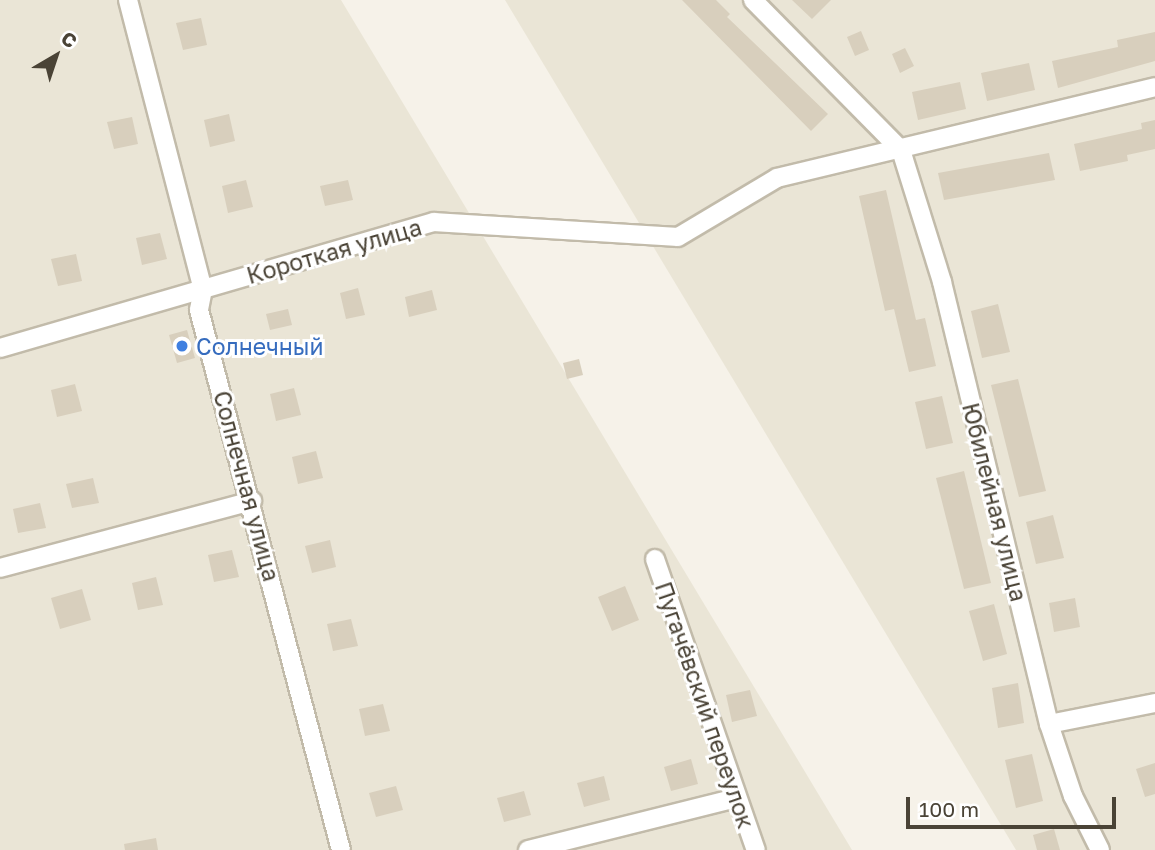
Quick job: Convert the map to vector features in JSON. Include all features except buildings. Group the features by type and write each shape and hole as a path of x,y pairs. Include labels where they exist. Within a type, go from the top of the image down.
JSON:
{"street":[{"name":"Солнечная улица","path":"128,0 203,289 199,310 252,501 341,850"},
{"name":"Юбилейная улица","path":"753,0 901,150 942,282 1049,723 1073,796 1100,850"},
{"path":"901,150 1155,87"},
{"name":"Короткая улица","path":"0,348 434,222 677,237 777,178 901,150"},
{"path":"0,568 252,501"},
{"name":"Пугачёвский переулок","path":"655,559 756,850"},
{"path":"1049,723 1155,703"},
{"path":"528,850 737,799"}],"shaded area":[{"path":"0,0 341,0 852,850 0,850"},
{"path":"505,0 1155,0 1155,850 1016,850"}],"place":[{"name":"Солнечный","path":"182,346"}]}
